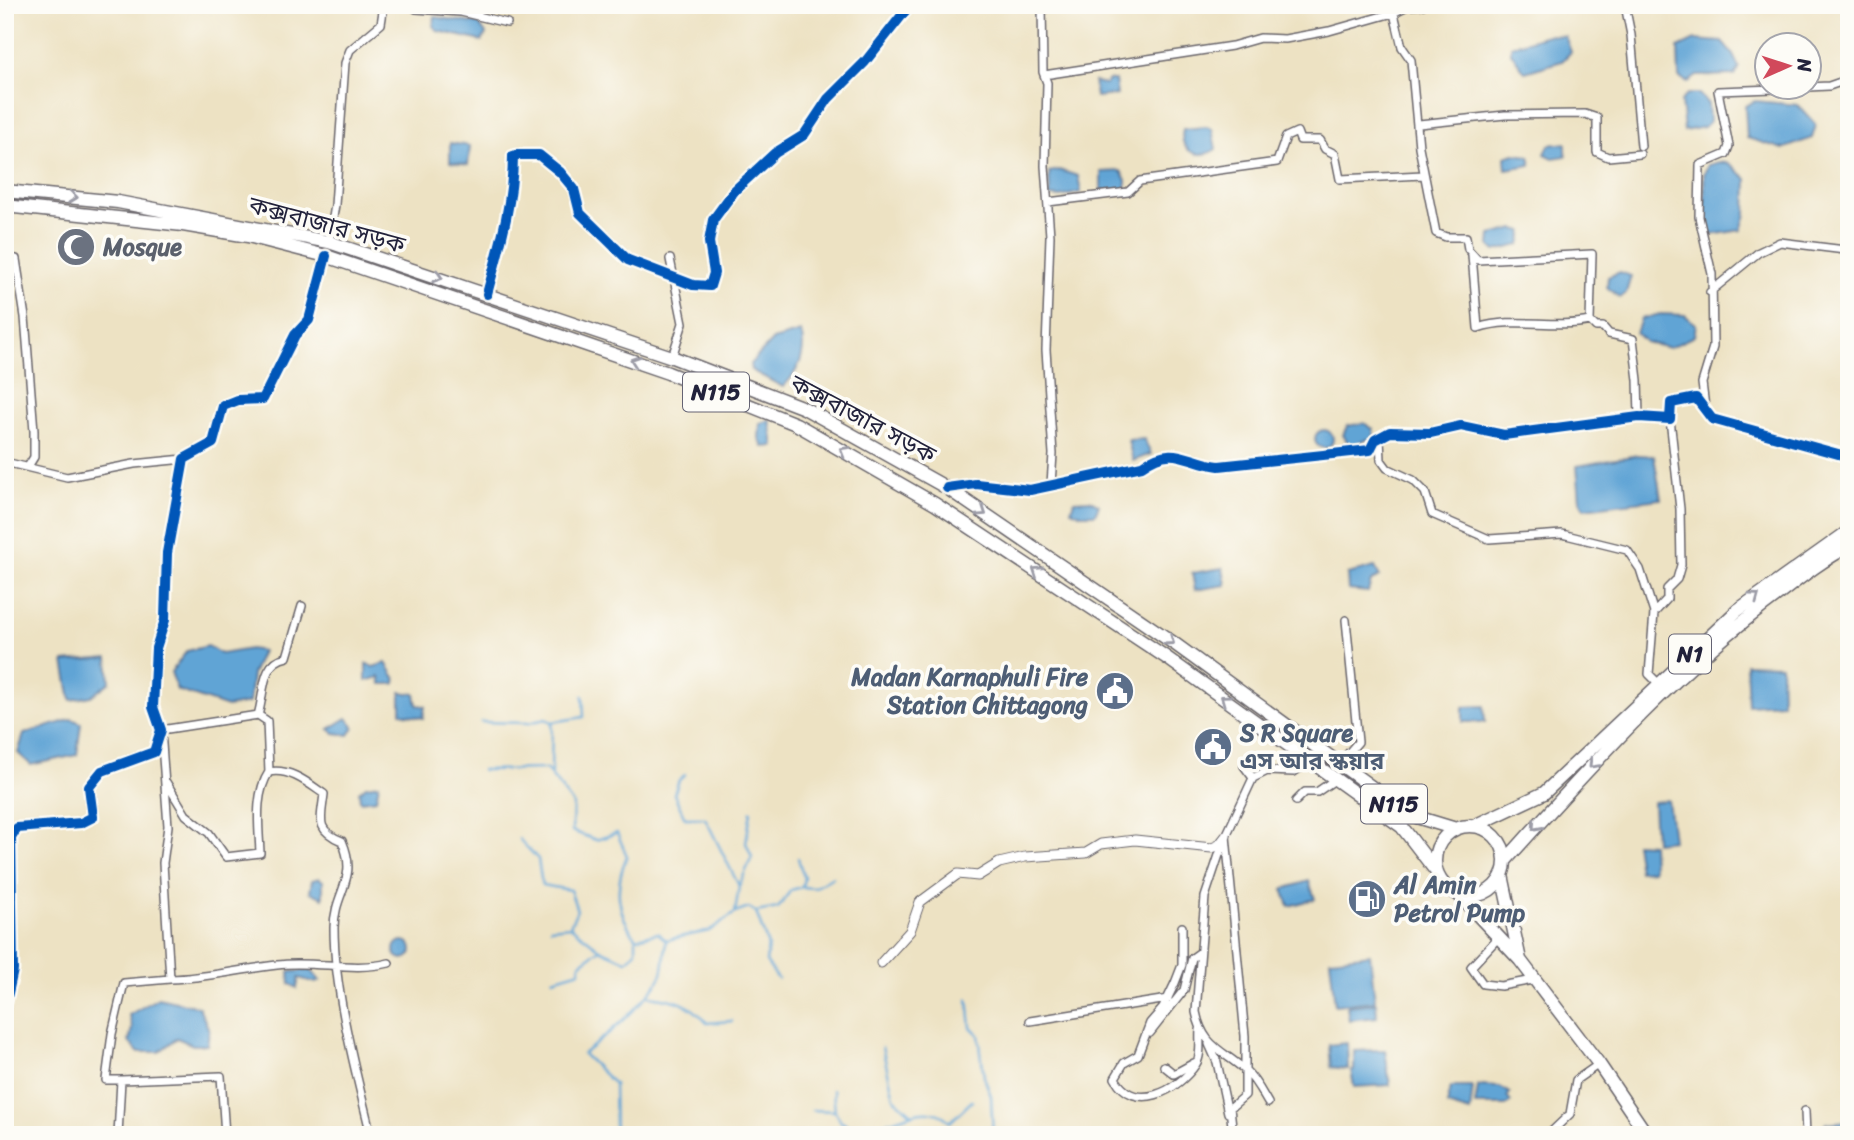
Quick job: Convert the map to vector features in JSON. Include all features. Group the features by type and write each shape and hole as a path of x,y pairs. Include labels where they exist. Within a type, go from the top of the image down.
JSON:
{"highway":[{"name":"কক্সবাজার সড়ক","path":"5,191 118,202 329,242 673,357 804,408 947,488 1175,644 1410,815 1456,829"},
{"name":"কক্সবাজার সড়ক","path":"5,206 183,225 248,236 326,256 668,373 796,424 935,504 1167,658 1402,827 1435,870"},
{"name":"N1","path":"1474,826 1544,793 1738,610 1849,531"},
{"name":"N1","path":"1505,861 1575,783 1664,693 1741,622 1849,545"},
{"path":"1520,960 1502,875 1505,861 1496,837 1474,826 1456,829 1438,845 1435,870 1441,883 1459,895 1497,939 1520,960 1599,1064 1647,1135"},
{"path":"1459,895 1485,894 1502,875"}],"street":[{"path":"329,242 335,205 345,63 350,50 381,24 384,5"},
{"path":"409,5 416,9 461,12 507,23"},
{"path":"487,294 504,230 513,185 513,156 516,155 539,155 574,189 580,213 590,227 628,260 693,285 709,286 714,273 709,242 713,220 735,190 775,153 804,135 828,99 865,62 910,5"},
{"path":"1042,5 1050,236 1046,350 1053,454 1051,484"},
{"path":"1044,75 1097,69 1232,46 1260,38 1307,35 1393,9 1423,5"},
{"path":"1419,124 1505,115 1585,114 1597,118 1597,152 1608,158 1641,150 1637,87 1625,5"},
{"path":"1393,9 1402,47 1411,60 1423,174 1433,206 1436,233 1446,237 1466,237 1472,255 1478,328 1498,322 1529,326 1590,321"},
{"path":"1822,86 1849,79"},
{"path":"1712,419 1703,404 1702,383 1713,347 1710,292 1712,274 1699,217 1700,165 1726,154 1729,146 1718,91 1752,90"},
{"path":"1048,202 1128,192 1140,181 1277,162 1286,136 1297,132 1300,140 1320,140 1325,149 1335,154 1340,179 1423,174"},
{"path":"1710,292 1759,252 1780,242 1794,241 1805,247 1845,250 1849,255"},
{"path":"1472,255 1478,260 1592,254 1590,321 1596,327 1603,327 1609,334 1633,339 1639,417"},
{"path":"5,462 67,477 134,464 184,459 213,443 222,406 238,400 263,399 295,335 309,320 326,256"},
{"path":"5,257 16,259 25,317 34,431 34,457 29,466"},
{"path":"670,259 682,323 673,357"},
{"path":"1654,614 1667,599 1667,589 1677,579 1681,565 1681,509 1670,418 1671,403 1696,398 1712,419 1849,457"},
{"path":"947,488 976,484 1030,491 1051,484 1142,466 1153,458 1178,453 1205,465 1256,464 1370,450 1380,438 1390,432 1430,433 1461,426 1504,435 1639,417 1670,418"},
{"path":"1380,438 1381,460 1387,468 1413,480 1425,492 1432,514 1489,539 1562,534 1627,550 1640,569 1654,614 1649,674 1658,683"},
{"path":"170,979 163,863 168,826 166,782 161,730 153,707 156,648 165,620 167,553 184,459"},
{"path":"258,715 267,668 277,659 287,657 302,606"},
{"path":"1339,764 1358,742 1346,620"},
{"path":"161,730 258,715 267,721 269,772 262,782 258,812 260,853 226,857 209,833 186,815 166,782"},
{"path":"5,827 81,823 93,817 89,787 102,771 155,752 161,730"},
{"path":"1182,927 1182,965 1168,999 1150,1023 1138,1055 1124,1063 1115,1078 1121,1090 1133,1097 1146,1097 1175,1087 1197,1061 1200,1031 1196,1012 1199,953 1209,878 1253,778 1266,771 1294,772 1310,761"},
{"path":"1244,766 1253,778"},
{"path":"269,772 279,770 304,780 324,794 321,827 326,835 342,841 348,856 349,879 337,901 334,928 338,965 370,1135"},
{"path":"1296,801 1306,792 1317,792 1336,779"},
{"path":"5,1007 13,970 11,838 17,828"},
{"path":"881,963 910,931 920,902 958,874 978,876 999,863 1025,857 1086,853 1101,844 1135,840 1212,848 1226,836"},
{"path":"1226,836 1245,1071 1245,1094 1230,1108 1228,1114"},
{"path":"1497,939 1471,967 1483,984 1501,986 1533,980"},
{"path":"1140,1048 1184,990 1192,958 1199,953"},
{"path":"225,1135 221,1076 106,1080 112,1034 124,983 224,975 276,965 338,965 364,969 389,963"},
{"path":"1030,1021 1168,999"},
{"path":"1200,1031 1217,1062 1233,1135"},
{"path":"1208,1042 1245,1071 1268,1103"},
{"path":"1164,1066 1174,1074 1197,1061"},
{"path":"1548,1135 1570,1114 1576,1080 1599,1064"},
{"path":"118,1135 121,1080"},
{"path":"1805,1111 1806,1135"}],"water":[{"path":"435,17 479,24 486,34 482,41 438,31 433,26"},
{"path":"1547,35 1565,36 1571,52 1562,61 1525,72 1511,53 1511,46"},
{"path":"1695,40 1722,42 1739,68 1734,75 1697,76 1688,82 1679,77 1678,48"},
{"path":"1109,80 1115,80 1117,95 1096,97 1094,82 1105,84"},
{"path":"1687,94 1699,94 1708,104 1709,122 1704,127 1684,131 1681,101"},
{"path":"1753,102 1798,105 1816,125 1812,138 1783,149 1747,138 1745,106"},
{"path":"1183,129 1212,129 1216,149 1203,154 1191,152 1184,143"},
{"path":"450,143 470,146 468,165 450,162"},
{"path":"1566,143 1566,156 1553,158 1545,154 1549,145"},
{"path":"1514,154 1529,156 1531,165 1506,169 1505,157"},
{"path":"1719,162 1730,164 1747,179 1746,214 1741,230 1711,235 1706,233 1704,174 1708,165"},
{"path":"1059,170 1078,176 1081,192 1061,197 1050,196 1049,172"},
{"path":"1121,171 1126,180 1126,190 1101,190 1101,172"},
{"path":"1515,229 1523,231 1520,245 1495,251 1490,246 1491,235"},
{"path":"1620,272 1631,276 1626,293 1620,298 1607,287 1608,277"},
{"path":"1660,314 1685,315 1696,325 1694,336 1669,348 1645,342 1636,333 1641,319"},
{"path":"801,332 803,347 800,362 783,387 751,370 750,364 773,340"},
{"path":"770,420 774,446 763,447 759,438 760,423"},
{"path":"1364,423 1373,429 1374,437 1350,446 1343,435 1347,426"},
{"path":"1324,430 1330,433 1333,439 1330,445 1324,448 1318,445 1315,439 1318,433"},
{"path":"1144,439 1151,454 1133,461 1128,440"},
{"path":"1638,455 1654,456 1661,499 1584,508 1580,500 1577,466"},
{"path":"1091,500 1099,505 1095,514 1081,514 1071,510 1074,501"},
{"path":"1375,567 1380,577 1371,581 1368,592 1348,590 1347,574"},
{"path":"1223,568 1226,585 1195,590 1192,573"},
{"path":"208,646 221,654 250,649 262,651 252,674 249,703 227,707 177,690 171,672 187,651"},
{"path":"108,658 110,682 91,696 71,700 64,662"},
{"path":"366,663 373,667 386,663 396,679 395,684 381,684 380,677 366,681"},
{"path":"1746,664 1781,665 1782,703 1748,705"},
{"path":"401,692 415,694 417,705 425,706 423,718 401,713"},
{"path":"1484,706 1485,722 1463,722 1463,707"},
{"path":"347,718 354,727 349,735 334,733 329,729"},
{"path":"72,719 81,723 77,755 31,765 18,753 24,734"},
{"path":"379,784 376,799 360,801 359,792 366,786"},
{"path":"1668,800 1673,840 1655,842 1653,802"},
{"path":"1635,843 1652,844 1653,870 1639,871"},
{"path":"319,878 323,881 323,898 310,892 312,880"},
{"path":"1309,881 1315,899 1289,906 1283,889"},
{"path":"403,941 409,944 412,950 409,956 403,959 397,956 394,950 397,944"},
{"path":"1370,954 1375,1001 1335,1005 1330,959"},
{"path":"311,970 320,981 316,983 299,978 297,988 290,984 289,972"},
{"path":"158,998 199,1007 209,1030 207,1045 193,1045 177,1038 159,1052 138,1052 129,1042 132,1028 129,1015"},
{"path":"1376,1003 1377,1017 1349,1020 1347,1006"},
{"path":"1347,1043 1348,1069 1331,1067 1329,1045"},
{"path":"1385,1050 1390,1085 1354,1087 1351,1070 1354,1070 1354,1051"},
{"path":"1478,1086 1500,1087 1510,1093 1507,1097 1511,1102 1507,1105 1475,1105"},
{"path":"1451,1087 1473,1087 1470,1112 1447,1105"},
{"path":"1849,1121 1849,1135 1818,1134 1826,1123"}],"waterway":[{"path":"551,773 552,722 584,717 583,696"},
{"path":"481,722 529,723 545,719 552,722"},
{"path":"482,770 545,769"},
{"path":"546,769 573,804 572,831 596,840 617,833 627,856 620,878 619,898 624,918 636,938"},
{"path":"685,775 679,780 674,794 685,818 705,818 739,886"},
{"path":"735,913 739,886 752,857 746,843 751,811"},
{"path":"519,839 538,859 542,885 570,890 577,910 570,926"},
{"path":"756,912 778,908 791,890 802,887 804,878 798,858"},
{"path":"802,887 814,888 833,877"},
{"path":"615,1135 614,1084 583,1054 628,1016 658,982 663,969 666,940 709,931 735,913 749,908 756,912 768,946 766,962 778,979"},
{"path":"550,928 570,926 600,949 627,961 636,951 636,938 658,933 666,940"},
{"path":"553,979 580,971 580,964 600,949"},
{"path":"650,996 682,1003 707,1023 732,1021"},
{"path":"968,999 971,1027 979,1035 984,1077 991,1096 993,1135"},
{"path":"864,1135 862,1131 912,1114 894,1098 882,1047"},
{"path":"833,1090 835,1111 841,1122 862,1131"},
{"path":"912,1114 932,1112 950,1122 972,1101"},
{"path":"812,1110 835,1111"}],"cycle path":[{"path":"487,294 505,226 513,156 516,155 539,155 560,172 574,189 580,213 628,260 693,285 710,286 714,273 709,242 713,220 735,190 775,153 804,135 828,99 865,62 910,5"},
{"path":"5,1007 13,970 11,838 17,828 81,823 93,817 89,787 102,771 154,752 161,730 153,707 156,648 165,620 167,553 184,459 213,443 223,406 238,400 263,399 295,335 309,320 326,256"},
{"path":"947,488 976,484 1030,490 1142,466 1163,455 1181,456 1219,466 1370,450 1375,440 1390,432 1430,433 1461,426 1504,435 1639,417 1670,419 1671,403 1696,398 1712,419 1849,457"}],"place":[{"name":"Mosque","path":"76,247"},
{"name":"Madan Karnaphuli Fire Station Chittagong","path":"1115,691"},
{"name":"S R Square এস আর স্কয়ার","path":"1213,747"},
{"name":"Al Amin Petrol Pump","path":"1367,899"}]}
